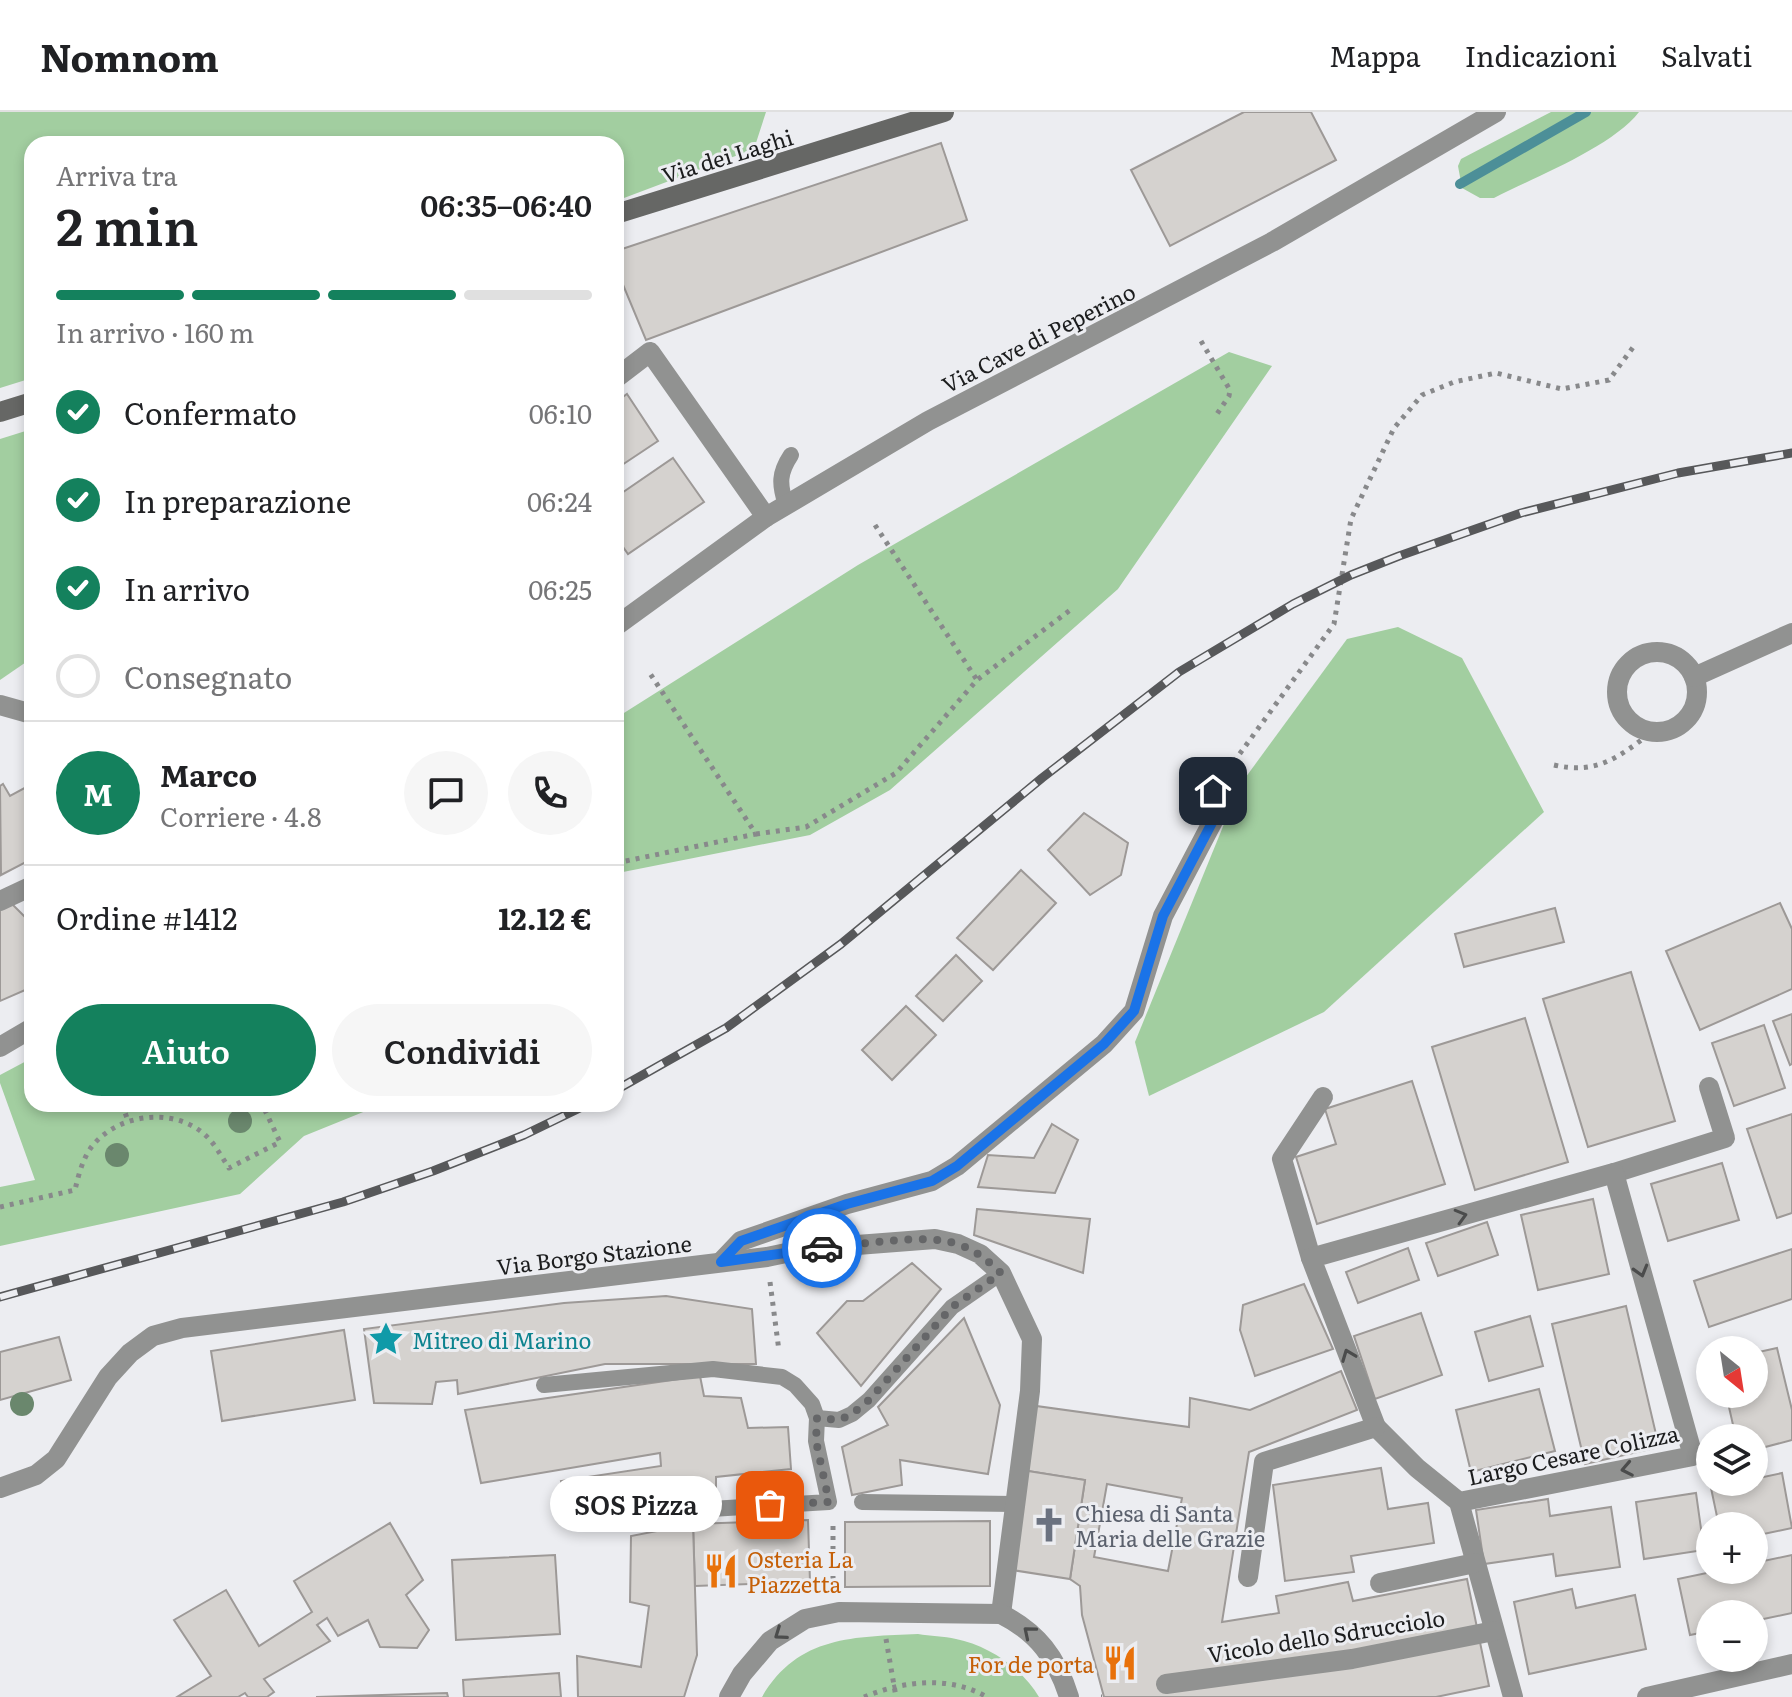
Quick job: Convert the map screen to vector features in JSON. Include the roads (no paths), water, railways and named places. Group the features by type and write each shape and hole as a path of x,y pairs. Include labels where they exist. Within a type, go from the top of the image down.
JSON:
{"main road":[{"name":"Via dei Laghi","path":"624,212 944,112"},
{"path":"0,412 24,404"}],"street":[{"name":"Via Cave di Peperino","path":"624,620 766,517 928,421 1272,242 1496,112"},
{"path":"624,372 650,352 766,517"},
{"path":"1694,677 1792,633"},
{"path":"1666,653 1678,658 1694,677 1697,691 1689,717 1679,726 1652,732 1628,720 1620,708 1618,684 1623,672 1642,656 1666,653"},
{"path":"0,705 24,712"},
{"path":"721,1262 741,1241 847,1204 932,1181 957,1166 1104,1044 1134,1011 1163,916 1214,819 1213,791"},
{"path":"0,901 24,890"},
{"path":"0,1047 24,1033"},
{"path":"1311,1258 1614,1173 1725,1138 1709,1087"},
{"name":"Largo Cesare Colizza","path":"1323,1097 1282,1159 1311,1258 1376,1427 1417,1468 1459,1502 1513,1697"},
{"name":"Largo Cesare Colizza","path":"1459,1502 1693,1456 1614,1173"},
{"name":"Via Borgo Stazione","path":"0,1488 36,1475 56,1459 108,1377 130,1353 153,1336 182,1328 805,1249 935,1239 958,1244 980,1254 1001,1273 1032,1339 1030,1391 1001,1614"},
{"path":"1248,1577 1264,1462 1376,1427"},
{"path":"1380,1583 1475,1563"},
{"path":"729,1697 742,1674 770,1641 805,1619 839,1612 1001,1614 1023,1626 1048,1650 1069,1697"},
{"name":"Vicolo dello Sdrucciolo","path":"1166,1684 1352,1659 1494,1631"},
{"path":"1647,1697 1792,1664"}],"lane":[{"path":"786,505 780,480 782,469 791,455"},
{"path":"817,1418 839,1420 852,1414 869,1400 952,1307 1001,1273"},
{"path":"544,1385 713,1369 782,1377 795,1385 805,1395 817,1418 816,1441 829,1502 711,1509"},
{"path":"862,1502 1014,1504"}],"waterway":[{"path":"1460,184 1586,112"}],"railway":[{"path":"624,1085 726,1028 841,944 1042,778 1179,672 1293,604 1351,575 1521,513 1678,473 1792,453"},
{"path":"0,1297 343,1202 433,1171 524,1135 571,1112"}],"place":[{"name":"Mitreo di Marino","path":"386,1339"},
{"name":"SOS Pizza","path":"770,1505"},
{"name":"Chiesa di Santa Maria delle Grazie","path":"1049,1525"},
{"name":"Osteria La Piazzetta","path":"721,1571"},
{"name":"For de porta","path":"1120,1663"}]}
